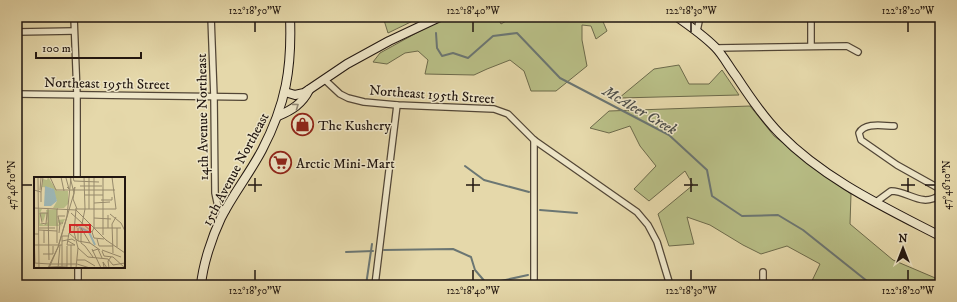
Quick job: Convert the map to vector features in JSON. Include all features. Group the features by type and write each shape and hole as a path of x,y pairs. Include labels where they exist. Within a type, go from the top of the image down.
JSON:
{"street":[{"path":"74,17 77,95 77,177"},
{"name":"14th Avenue Northeast","path":"211,17 215,193 218,207 226,211"},
{"name":"15th Avenue Northeast","path":"201,285 208,253 221,218 262,149 278,116 285,92 290,50 290,17"},
{"path":"285,92 298,95 325,80 357,58 440,17"},
{"path":"677,17 697,31 716,48 754,103 778,132 795,149 832,176 876,202 940,236"},
{"path":"697,31 700,17"},
{"path":"811,17 811,46"},
{"path":"17,32 74,31"},
{"path":"716,48 847,46 858,52"},
{"name":"Northeast 195th Street","path":"325,80 336,92 348,98 364,102 397,105 494,109 508,114 534,140 637,212 648,225 657,242 670,285"},
{"path":"278,116 288,112 304,100 308,90"},
{"name":"Northeast 195th Street","path":"17,94 244,97"},
{"path":"375,285 397,105"},
{"path":"894,126 869,126 861,130 859,133 861,140 897,165 940,189"},
{"path":"534,140 534,285"},
{"path":"876,202 891,191 901,192 918,199 934,199 940,195"},
{"path":"78,268 78,285"},
{"path":"763,272 763,285"}],"green space":[{"path":"383,17 421,17 388,33"},
{"path":"449,17 497,17 501,24 513,17 601,17 607,31 596,39 591,26 582,25 582,40 587,66 556,91 531,91 524,71 510,60 474,75 425,74 428,60 418,51 405,53 387,64 373,62 380,53"},
{"path":"679,65 689,84 709,84 722,70 739,95 619,98 654,69"},
{"path":"750,106 774,136 851,194 850,224 893,260 940,280 940,285 810,285 820,264 787,246 761,254 710,225 687,217 694,244 669,246 658,214 693,185 685,171 649,201 634,189 656,166 640,146 630,126 609,133 590,128 609,111"}],"waterway":[{"name":"McAleer Creek","path":"436,33 437,48 442,56 453,53 468,58 493,36 517,33 560,78 669,135 707,170 712,196 742,216 778,215 803,230 872,285"},
{"path":"465,166 484,180 529,192"},
{"path":"540,210 577,213"},
{"path":"366,285 372,244"},
{"path":"384,250 453,249 471,257 475,270 487,284 528,275"},
{"path":"346,252 373,251"}],"place":[{"name":"The Kushery","path":"303,125"},
{"name":"Arctic Mini-Mart","path":"281,163"}]}
